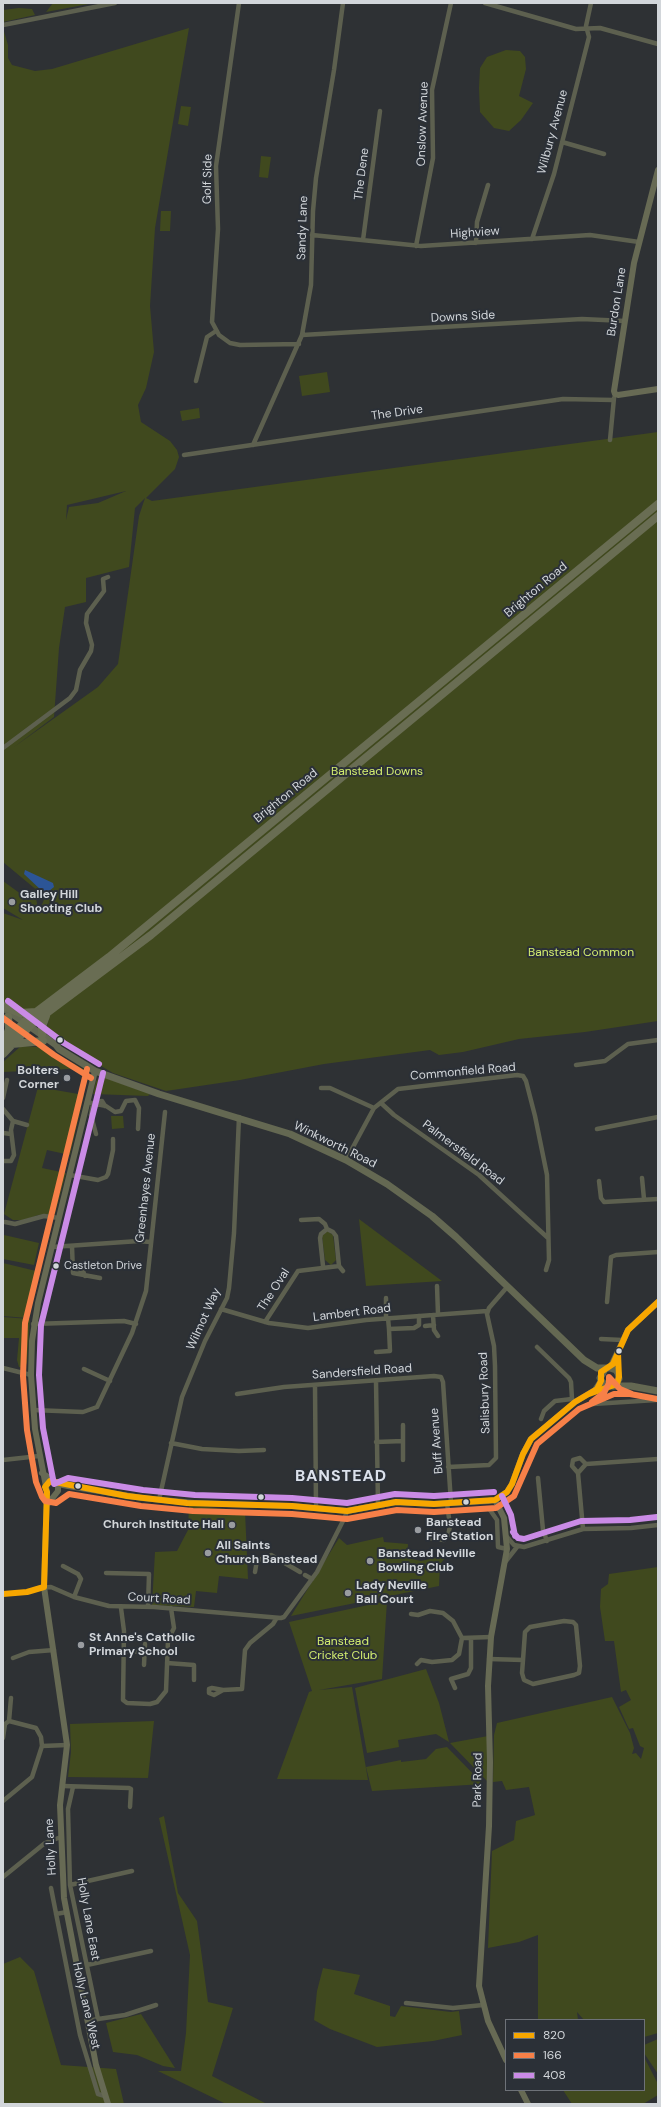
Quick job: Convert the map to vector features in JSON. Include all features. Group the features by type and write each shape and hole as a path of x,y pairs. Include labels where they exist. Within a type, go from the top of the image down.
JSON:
{"highway":[{"name":"Brighton Road","path":"3,1054 6,1044 25,1026 36,1012 109,957 658,504"},
{"name":"Brighton Road","path":"25,1026 48,1013 152,936 658,516"},
{"path":"3,1007 20,1013 36,1012"},
{"path":"6,1015 9,1030 6,1044 42,1038 42,1023 48,1013"}],"main road":[{"name":"Burdon Lane","path":"614,397 624,321 639,242 658,170"},
{"path":"614,397 658,389"},
{"path":"3,1007 25,1026"},
{"path":"6,1015 25,1026"},
{"name":"Winkworth Road","path":"25,1026 95,1071 159,1094 239,1117 290,1134 346,1160 388,1184 432,1216 508,1286 584,1360 600,1379 611,1386"},
{"name":"Holly Lane","path":"95,1071 94,1104 70,1175 33,1324 30,1375 39,1456 47,1492 44,1587 67,1745 60,1805 66,1912 96,2065 108,2104"},
{"path":"47,1492 56,1488 68,1486 159,1500 194,1503 316,1507 347,1511 396,1502 449,1503 495,1500 507,1492 512,1484 523,1454 531,1440 573,1401 617,1384 619,1375 618,1354 622,1340 628,1330 658,1302"},
{"path":"590,1394 597,1388 600,1379 618,1354"},
{"name":"Winkworth Road","path":"584,1360 597,1368 607,1368 619,1375 631,1386"},
{"path":"611,1386 631,1386 658,1391"},
{"path":"42,1473 56,1488"},
{"path":"46,1484 56,1488"},
{"path":"47,1505 56,1488"},
{"name":"Park Road","path":"495,1500 504,1518 507,1549 506,1562 491,1637 489,1659 489,1826 479,1986 483,2005 496,2042 505,2058"},
{"path":"522,2091 528,2104"}],"street":[{"path":"3,25 115,3"},
{"name":"Golf Side","path":"216,332 212,322 218,229 216,166 239,3"},
{"name":"Sandy Lane","path":"253,445 302,335 311,285 312,235 319,153 334,70 343,3"},
{"name":"Onslow Avenue","path":"416,246 433,158 432,90 451,3"},
{"path":"485,3 576,29 600,28 658,44"},
{"name":"Wilbury Avenue","path":"532,239 562,142 589,37 587,20 590,3"},
{"name":"The Dene","path":"364,240 380,111"},
{"path":"562,142 604,154"},
{"path":"476,243 477,222 488,185"},
{"name":"Highview","path":"312,235 416,246 595,235 639,242"},
{"name":"Downs Side","path":"302,335 582,319 624,321"},
{"path":"196,381 207,338 216,332 224,339 235,344 299,344"},
{"name":"Burdon Lane","path":"610,440 614,397"},
{"name":"The Drive","path":"184,455 563,399 614,397"},
{"path":"3,748 70,698 76,690 81,666 91,651 92,645 86,622 87,614 104,591 103,578 108,577"},
{"path":"576,1065 605,1061 628,1044 658,1040"},
{"name":"Commonfield Road","path":"381,1103 401,1088 516,1075 523,1076 526,1081 546,1168 549,1260 546,1270"},
{"path":"3,1098 8,1080"},
{"path":"321,1088 330,1088 374,1108"},
{"path":"96,1134 91,1115 94,1104 119,1112 126,1101 135,1100 139,1108 138,1129"},
{"path":"346,1160 374,1108 381,1103"},
{"name":"Palmersfield Road","path":"381,1103 479,1175 548,1238"},
{"path":"3,1110 13,1121 27,1125"},
{"name":"Greenhayes Avenue","path":"34,1410 83,1412 92,1410 100,1403 136,1324 146,1291 165,1112"},
{"path":"597,1129 658,1116"},
{"name":"Wilmot Way","path":"159,1500 182,1397 228,1293 232,1262 239,1117"},
{"path":"3,1161 13,1160 14,1155 11,1134 13,1121"},
{"path":"3,1133 11,1134"},
{"path":"70,1175 98,1180 106,1177 111,1162 113,1139"},
{"path":"642,1178 644,1199"},
{"path":"599,1181 601,1198 604,1202 658,1199"},
{"path":"4,1222 15,1224 44,1216 59,1218"},
{"path":"301,1220 319,1219 325,1224 327,1229 333,1232 336,1236 339,1266 343,1271"},
{"path":"323,1266 320,1238 321,1234 327,1229"},
{"path":"52,1247 139,1241 150,1242"},
{"path":"72,1246 73,1273 100,1278"},
{"path":"607,1302 611,1258 616,1255 658,1252"},
{"name":"The Oval","path":"265,1322 296,1273 301,1270 323,1266 339,1266"},
{"path":"438,1286 434,1325 435,1333 438,1336"},
{"path":"487,1311 508,1286"},
{"path":"376,1352 390,1351 386,1298"},
{"name":"Lambert Road","path":"221,1308 265,1322 308,1328 387,1318 487,1311"},
{"name":"Salisbury Road","path":"448,1468 489,1465 496,1458 495,1366 487,1311"},
{"path":"389,1329 418,1327 420,1323 419,1316"},
{"path":"33,1324 124,1321 136,1324"},
{"path":"426,1326 434,1325"},
{"path":"601,1339 622,1340"},
{"path":"537,1347 548,1361 569,1378 571,1382 573,1401 555,1401 544,1411 541,1419"},
{"path":"3,1368 30,1375"},
{"path":"84,1369 110,1381"},
{"name":"Buff Avenue","path":"428,1538 444,1540 448,1536 450,1526 443,1382 441,1377"},
{"name":"Sandersfield Road","path":"238,1394 284,1387 441,1377"},
{"path":"376,1381 378,1505"},
{"path":"315,1386 316,1507"},
{"path":"593,1404 658,1399"},
{"path":"403,1424 403,1460"},
{"path":"376,1442 403,1441"},
{"path":"171,1442 202,1449 239,1451 264,1450"},
{"path":"3,1460 39,1456"},
{"path":"582,1529 578,1473 572,1466 573,1460 580,1458 586,1464"},
{"path":"578,1473 586,1464 658,1459"},
{"path":"538,1478 543,1530 548,1541"},
{"path":"490,1510 497,1520 498,1548 507,1549"},
{"path":"223,1690 242,1689 245,1650 250,1643 273,1624 276,1619 284,1617 312,1579 331,1546 347,1511"},
{"path":"497,1520 504,1518"},
{"path":"506,1562 518,1547 548,1541 582,1529 631,1528 658,1525"},
{"path":"507,1537 518,1547"},
{"path":"255,1572 257,1560 267,1558 271,1555 300,1572"},
{"path":"63,1566 78,1574 81,1579 74,1597"},
{"path":"106,1573 149,1574 148,1607"},
{"path":"305,1575 312,1579"},
{"path":"3,1594 27,1592 44,1587"},
{"name":"Court Road","path":"44,1587 56,1588 74,1597 121,1608 171,1608 276,1619"},
{"path":"121,1608 124,1651 122,1697 127,1703 154,1703 162,1698 166,1691 168,1640 174,1628 171,1608"},
{"path":"411,1614 418,1615 430,1611 443,1613 453,1621 462,1638 459,1654 452,1660 432,1662 420,1660 417,1664"},
{"path":"564,1620 573,1622 576,1625 580,1666 579,1673 529,1684 523,1677 523,1660 526,1632 530,1627 564,1620"},
{"path":"462,1638 491,1637"},
{"path":"455,1688 451,1679 468,1674 471,1668 471,1638"},
{"path":"144,1665 145,1644"},
{"path":"13,1658 30,1652 54,1650"},
{"path":"124,1651 145,1652"},
{"path":"489,1659 523,1660"},
{"path":"167,1663 194,1665 194,1680"},
{"path":"3,1738 5,1724 9,1721 11,1698"},
{"path":"3,1801 32,1777 42,1746 41,1737 36,1728 9,1721"},
{"path":"42,1746 67,1745"},
{"path":"63,1786 129,1788 131,1789 130,1807"},
{"name":"Holly Lane East","path":"73,1787 68,1809 70,1885 98,2019"},
{"path":"4,1876 45,1843 61,1837"},
{"path":"70,1885 132,1871"},
{"name":"Holly Lane West","path":"51,1888 80,2035 98,2094 105,2096"},
{"path":"56,1914 66,1912"},
{"path":"87,1966 151,1951"},
{"path":"406,2003 453,2008 483,2005"},
{"path":"88,2021 125,2015 156,2005"}],"green space":[{"path":"53,3 94,3 46,12"},
{"path":"19,8 32,9 35,15 3,22 3,10"},
{"name":"Banstead Downs","path":"3,28 8,45 8,58 12,65 35,71 52,69 189,28 155,228 150,306 154,352 146,388 138,405 141,422 170,441 177,450 179,457 175,469 146,498 152,501 658,432 658,1021 585,1032 519,1039 463,1052 439,1055 430,1050 324,1064 240,1080 166,1091 113,1073 48,1035 46,1030 49,1019 30,1010 25,1011 8,1005 3,1001 3,913 23,920 3,908 3,881 25,897 23,901 34,890 39,912 45,897 3,862","holes":["126,491 98,503 69,507 66,520 67,505","145,498 139,516 118,664 98,687 14,747 54,717 59,648 65,607 86,602 86,578 129,567 135,508"]},
{"path":"506,50 520,51 525,57 526,69 519,96 533,103 521,120 509,131 494,128 480,112 479,88 480,68 487,57"},
{"path":"181,106 191,107 188,126 178,124"},
{"path":"261,156 271,157 268,178 259,177"},
{"path":"161,211 171,211 170,231 160,231"},
{"path":"327,372 330,392 302,396 299,376"},
{"path":"199,408 200,418 182,421 180,411"},
{"path":"21,1046 41,1047 48,1049 85,1070 69,1069 3,1072 3,1062"},
{"path":"101,1076 150,1094 148,1096 93,1094 96,1081"},
{"path":"38,1087 84,1095 70,1155 47,1150 42,1168 66,1173 55,1214 38,1215 25,1220 13,1220 4,1214"},
{"path":"111,1116 123,1116 124,1128 112,1129"},
{"path":"359,1219 442,1281 366,1286"},
{"path":"327,1231 333,1235 336,1260 331,1265 325,1260 322,1236"},
{"path":"4,1235 39,1243 34,1265 3,1259"},
{"path":"3,1263 36,1271 27,1318 3,1316"},
{"path":"3,1317 30,1319 27,1363 24,1368 19,1367 17,1360 19,1338 3,1338"},
{"path":"189,1505 245,1511 248,1579 219,1576 217,1593 196,1591 194,1607 152,1605 155,1552 177,1551 188,1530"},
{"path":"383,1537 384,1542 408,1544 407,1558 421,1561 448,1555 440,1564 439,1586 291,1616 339,1538 347,1545"},
{"path":"658,1567 658,2033 645,2037 645,2019 583,2019 577,2012 578,2019 538,2019 538,1935 519,1942 488,1948 492,1851 514,1840 516,1821 535,1815 529,1787 506,1790 502,1781 493,1782 494,1735 497,1723 612,1697 630,1733 634,1748 632,1754 636,1753 641,1759 644,1748 640,1746 633,1728 629,1729 619,1707 631,1700 626,1690 621,1692 614,1641 605,1641 600,1607 601,1589 608,1584 609,1574"},
{"name":"Banstead Cricket Club","path":"387,1601 382,1679 319,1690 352,1687 368,1780 277,1779 309,1692 312,1691 289,1622"},
{"path":"426,1669 439,1703 449,1742 436,1734 398,1740 399,1747 367,1753 355,1688"},
{"path":"154,1721 148,1778 68,1777 71,1752 70,1724"},
{"path":"488,1736 487,1781 450,1743"},
{"path":"447,1747 483,1784 372,1791 366,1767 401,1760 401,1762 426,1759 436,1749"},
{"path":"164,1816 178,1893 197,1921 208,2002 233,2008 212,2076 267,2104 226,2104 158,2071 181,2071 186,2033 190,1955 159,1818"},
{"path":"20,1957 34,1971 61,2065 116,2069 124,2104 3,2104 3,1964"},
{"path":"323,1968 360,1975 354,1994 390,2006 390,2016 395,2017 401,2006 451,2012 459,2011 462,2035 433,2041 377,2047 330,2029 314,2020 317,1991"},
{"path":"141,2014 175,2068 163,2066 137,2055 113,2052 106,2023"},
{"path":"658,2039 658,2074 645,2054 645,2045"},
{"path":"645,2059 658,2084 658,2095 643,2104 572,2104 564,2091 645,2091"}],"water":[{"path":"25,870 53,883 54,887 49,891 42,891 24,874"}],"transit line":[{"name":"408","path":"8,1001 64,1043 99,1064"},
{"name":"166","path":"3,1018 54,1055 91,1078"},
{"name":"166","path":"87,1069 25,1323 23,1376 27,1430 36,1482 45,1501 56,1503 69,1494 141,1506 193,1511 292,1514 347,1519 397,1510 434,1512 496,1508 514,1496 537,1444 579,1409 614,1394 630,1394 657,1399"},
{"name":"408","path":"103,1073 41,1325 39,1375 43,1428 54,1484 68,1478 143,1490 195,1495 292,1498 347,1503 395,1494 434,1496 494,1492"},
{"name":"820","path":"44,1587 47,1492 45,1487 50,1481 127,1496 187,1503 292,1506 347,1511 396,1502 434,1504 495,1500 507,1492 512,1484 523,1454 531,1439 575,1402 597,1389 601,1381 601,1372 613,1364 628,1330 658,1302"},
{"name":"820","path":"589,1394 617,1384 619,1377 618,1353"},
{"name":"166","path":"592,1402 604,1393 609,1383 609,1377 620,1389 632,1394"},
{"name":"408","path":"502,1496 511,1515 515,1536"},
{"name":"408","path":"513,1532 518,1538 524,1539 581,1521 630,1520 657,1517"},
{"name":"820","path":"3,1594 27,1592 44,1587"}],"place":[{"name":"Galley Hill Shooting Club","path":"12,902"},
{"name":"Bolters Corner","path":"67,1078"},
{"name":"Castleton Drive","path":"56,1266"},
{"name":"Church Institute Hall","path":"232,1525"},
{"name":"Banstead Fire Station","path":"418,1530"},
{"name":"All Saints Church Banstead","path":"208,1553"},
{"name":"Banstead Neville Bowling Club","path":"370,1561"},
{"name":"Lady Neville Ball Court","path":"348,1593"},
{"name":"St Anne's Catholic Primary School","path":"81,1645"}],"district":[{"name":"BANSTEAD","path":"341,1477"}],"park label":[{"name":"Banstead Common","path":"581,953"}]}
